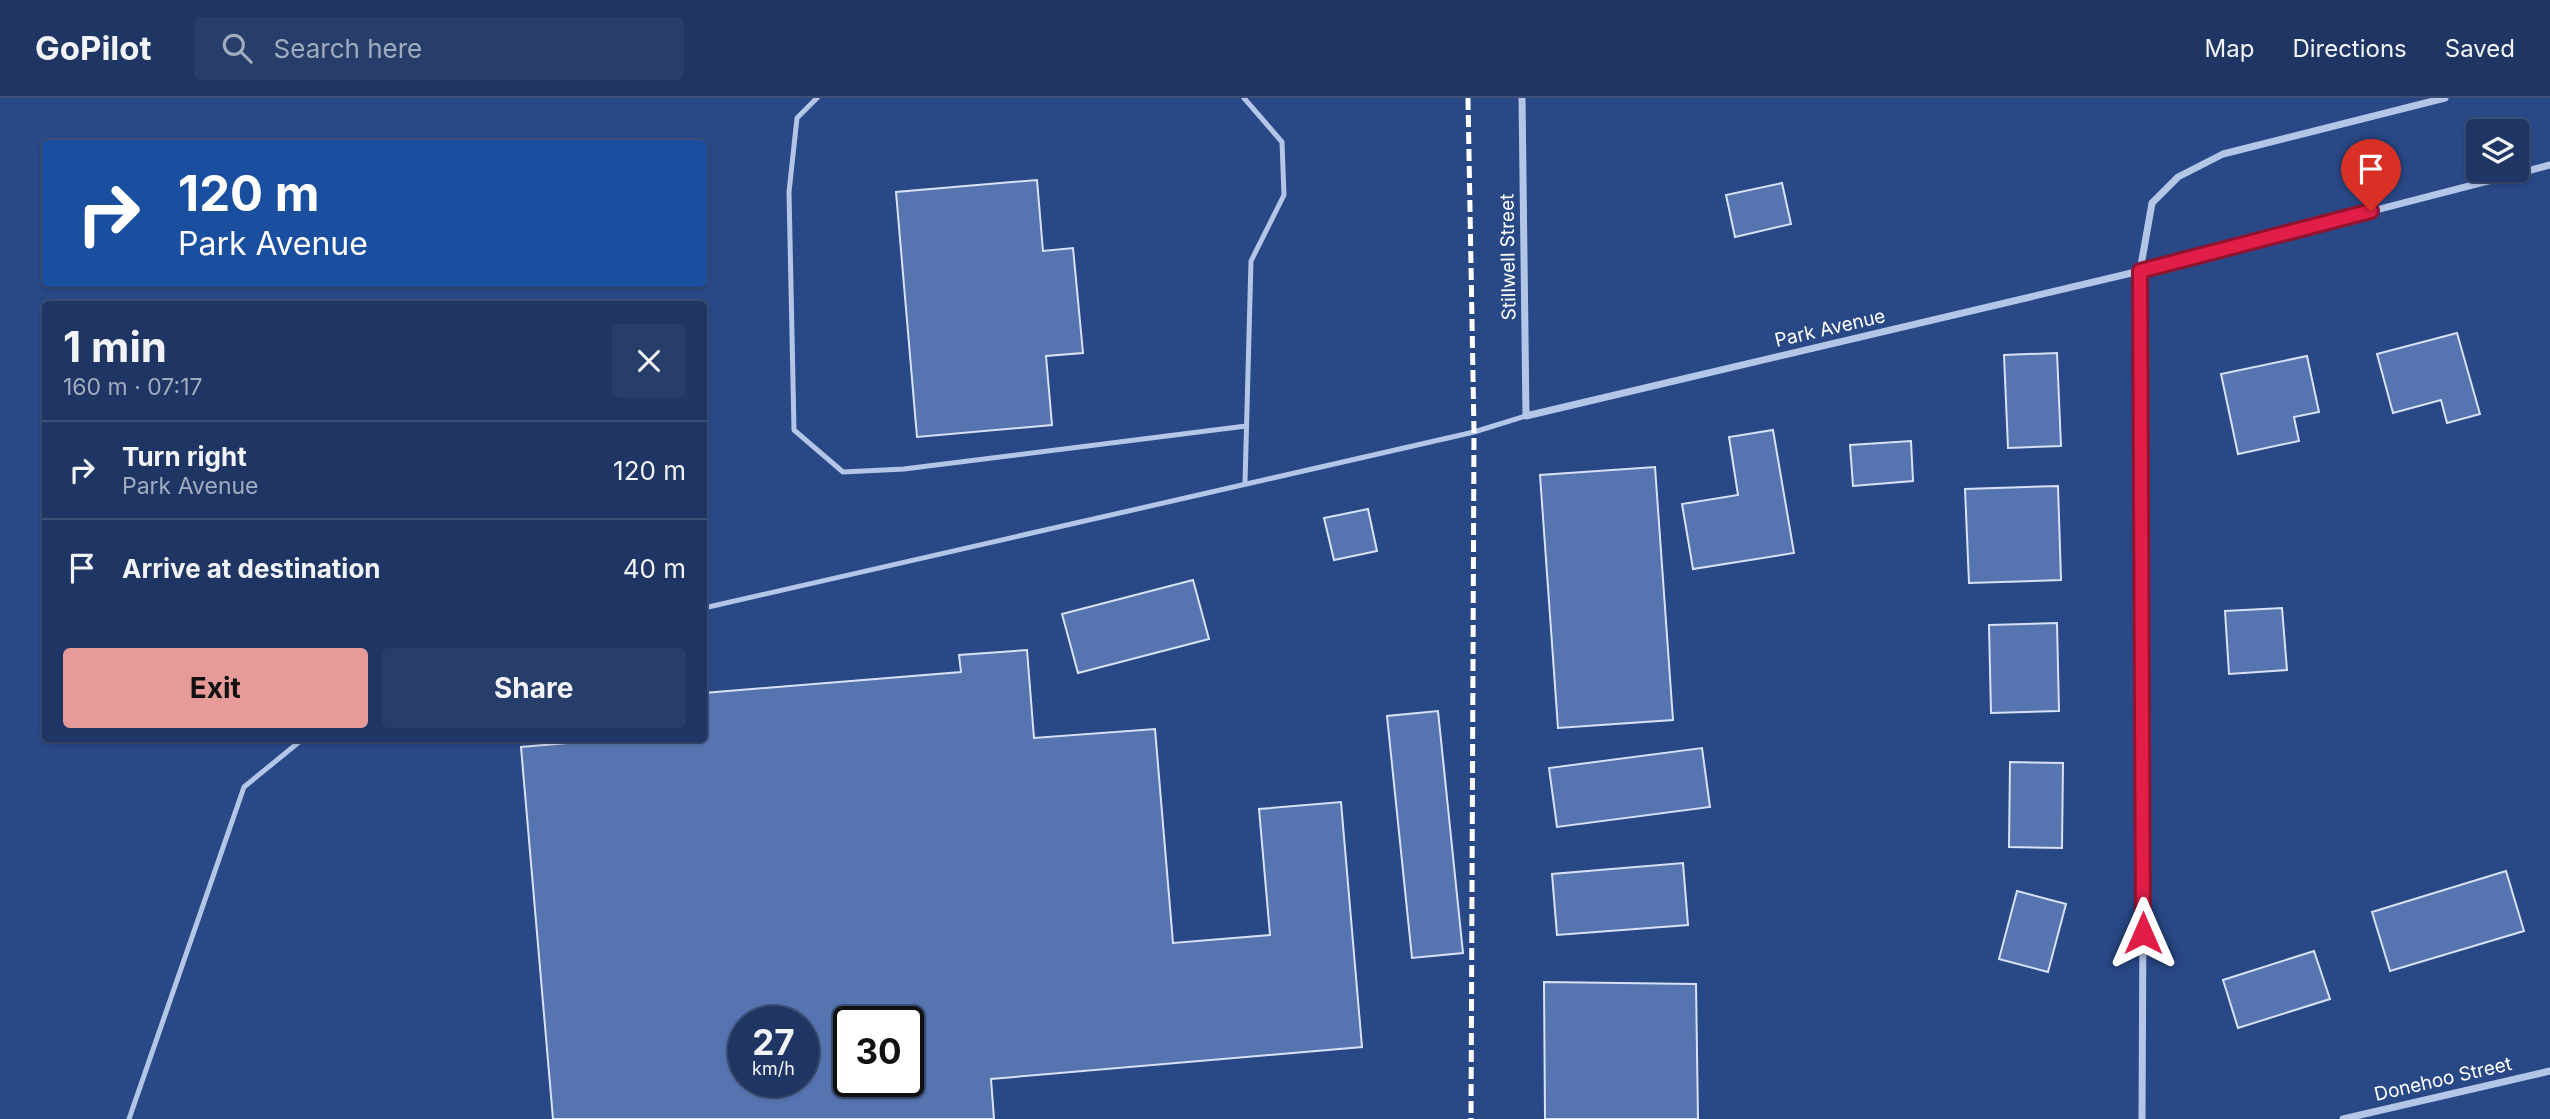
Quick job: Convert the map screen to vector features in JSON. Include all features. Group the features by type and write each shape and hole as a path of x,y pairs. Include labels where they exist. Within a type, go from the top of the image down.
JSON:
{"street":[{"name":"Stillwell Street","path":"1522,98 1526,416"},
{"path":"2142,1119 2144,720 2140,271 2152,203 2178,177 2223,154 2445,98"},
{"name":"Park Avenue","path":"1526,416 2140,271 2550,165"},
{"name":"Donehoo Street","path":"2343,1119 2550,1071"}],"lane":[{"path":"817,98 797,118 789,192 794,430 842,472 904,469 1246,426"},
{"path":"1244,98 1282,142 1284,195 1251,261 1245,483"},
{"path":"707,607 1474,432 1526,416"},
{"path":"129,1119 244,787 299,742"}],"building":[{"path":"1037,180 1043,251 1073,248 1083,353 1046,356 1052,425 917,437 896,192"},
{"path":"1782,183 1791,224 1735,237 1726,195"},
{"path":"2457,333 2480,414 2447,423 2441,400 2393,413 2377,354"},
{"path":"2057,353 2061,446 2008,448 2004,355"},
{"path":"2307,356 2319,412 2294,417 2299,441 2238,454 2221,374"},
{"path":"1773,430 1794,553 1693,569 1682,504 1738,495 1729,437"},
{"path":"1911,441 1913,481 1853,486 1850,445"},
{"path":"1655,467 1673,720 1558,728 1540,475"},
{"path":"2058,486 2061,580 1969,583 1965,489"},
{"path":"1368,509 1377,551 1334,560 1324,518"},
{"path":"1193,580 1209,639 1078,673 1062,614"},
{"path":"2282,608 2287,670 2229,674 2225,611"},
{"path":"2057,623 2059,711 1991,713 1989,625"},
{"path":"1027,650 1034,738 1155,729 1173,943 1270,935 1259,809 1341,802 1362,1047 991,1079 994,1119 553,1119 521,747 567,742 707,742 707,693 961,672 959,655"},
{"path":"1438,711 1463,953 1412,958 1387,716"},
{"path":"1702,748 1710,807 1557,827 1549,768"},
{"path":"2010,762 2063,763 2062,848 2009,847"},
{"path":"1683,863 1688,925 1557,935 1552,874"},
{"path":"2506,871 2524,931 2390,971 2372,912"},
{"path":"2017,891 2066,904 2048,972 1999,959"},
{"path":"2314,951 2330,999 2238,1028 2223,980"},
{"path":"1544,982 1696,984 1698,1119 1545,1119"}],"railway":[{"path":"1468,98 1474,432 1471,1119"}],"route":[{"path":"2143,933 2140,271 2371,211"}]}
